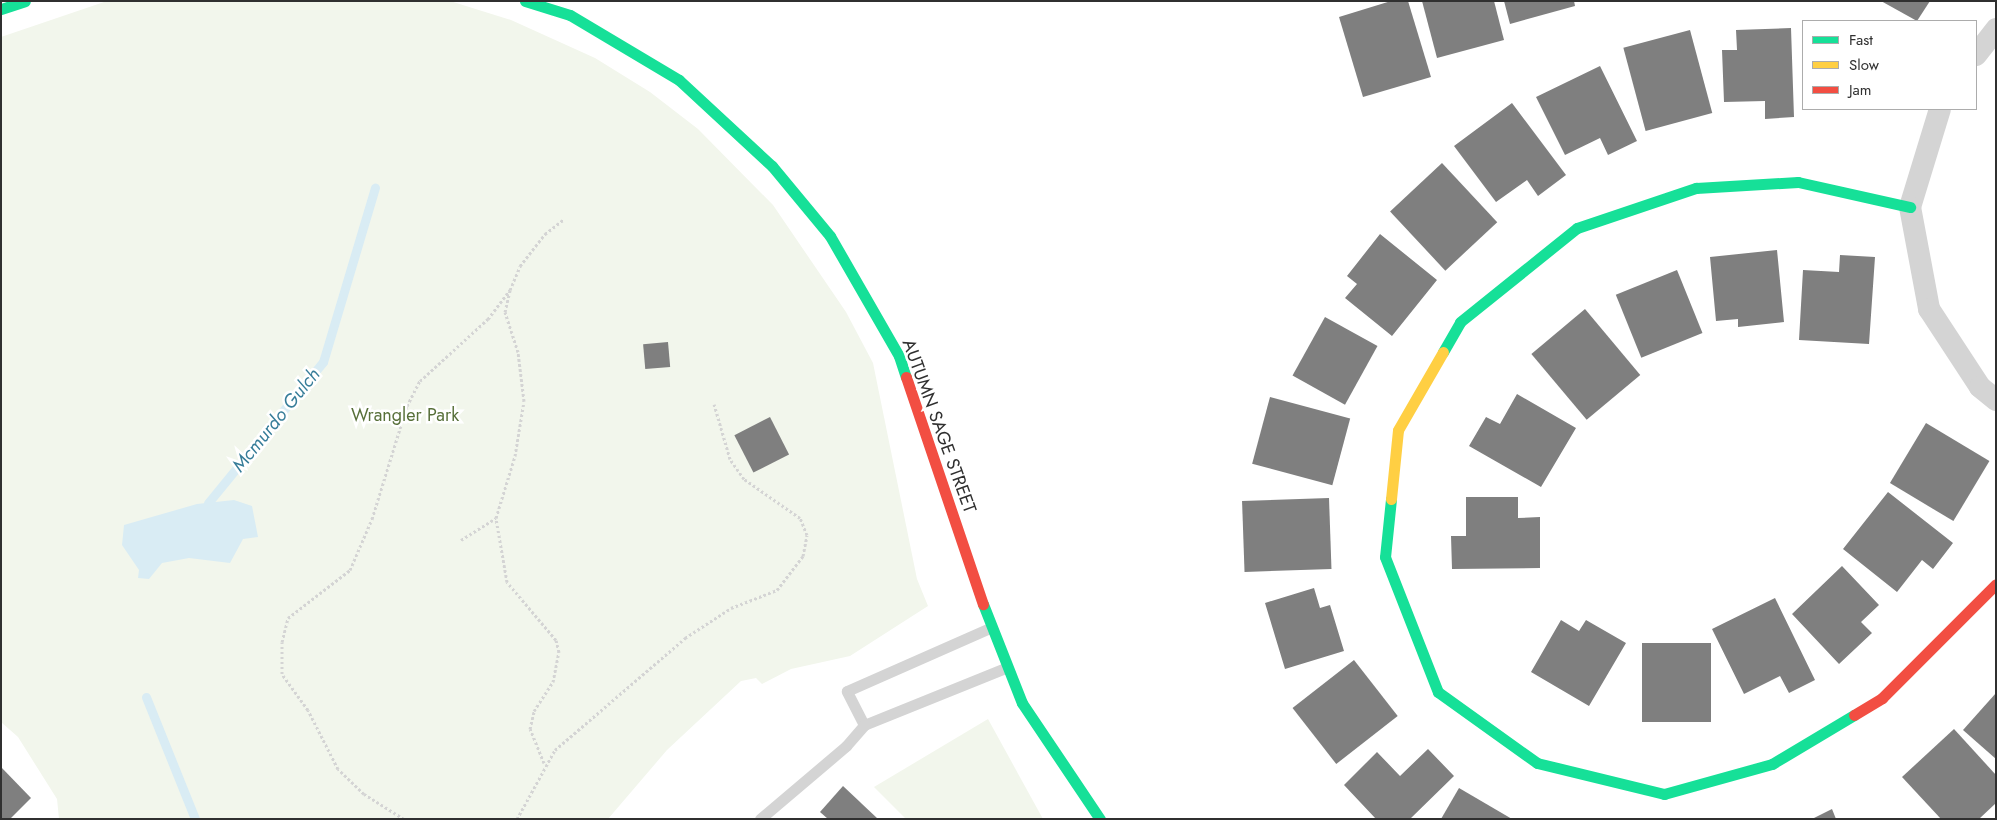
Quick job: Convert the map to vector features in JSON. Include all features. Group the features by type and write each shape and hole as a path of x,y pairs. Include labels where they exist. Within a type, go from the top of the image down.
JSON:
{"street":[{"path":"1,9 25,1"},
{"name":"AUTUMN SAGE STREET","path":"525,1 570,16 679,80 772,166 808,206 854,272 899,356 1005,668 1022,703 1100,819"},
{"path":"1977,53 1996,28"},
{"path":"1940,110 1910,207 1929,309 1980,387 1996,400"},
{"path":"1910,207 1798,182 1696,188 1577,228 1460,322 1398,430 1385,557 1438,692 1537,763 1664,794 1772,764 1882,698 1996,584"}],"lane":[{"path":"864,725 847,691 990,628"},
{"path":"760,819 846,746 864,725 1005,668"}],"path":[{"path":"544,763 530,729 534,711 553,682 559,652 552,634 507,582 496,518 515,456 524,402 518,352 505,312 510,290 520,266 545,234 564,219"},
{"path":"404,819 364,794 338,769 308,710 282,674 282,642 288,618 350,570 372,519 407,406 420,381 488,319 510,290"},
{"path":"517,819 544,763 608,708 645,669 708,622 777,590 803,556 807,534 800,518 744,479 730,459 714,404"},
{"path":"461,540 496,518"}],"green space":[{"name":"Wrangler Park","path":"107,1 450,1 511,20 595,58 650,92 698,129 773,205 846,312 873,363 917,579 928,606 850,656 791,669 762,684 756,678 741,681 667,750 608,819 59,819 57,799 18,737 1,722 1,37"},
{"path":"988,719 1043,819 906,819 874,787"}],"shaded area":[{"path":"234,500 252,506 258,537 243,539 230,563 189,558 162,563 149,579 138,578 139,570 122,545 124,525 197,504"}],"building":[{"path":"1391,1 1408,1 1431,77 1363,97 1339,17"},
{"path":"1422,1 1494,1 1504,40 1437,58"},
{"path":"1504,1 1574,1 1575,6 1510,24"},
{"path":"1881,1 1930,1 1918,20"},
{"path":"1791,28 1794,117 1765,119 1765,101 1724,102 1722,50 1737,50 1736,30"},
{"path":"1690,30 1712,113 1646,131 1623,48"},
{"path":"1600,66 1637,141 1608,155 1600,138 1565,155 1536,97"},
{"path":"1512,103 1566,175 1538,196 1527,180 1496,202 1454,146"},
{"path":"1442,163 1497,222 1445,271 1390,211"},
{"path":"1380,234 1437,280 1392,336 1345,298 1357,284 1347,276"},
{"path":"1777,250 1784,322 1738,327 1738,319 1716,321 1710,257"},
{"path":"1840,255 1875,257 1869,344 1799,340 1803,270 1839,272"},
{"path":"1677,270 1702,333 1641,358 1616,295"},
{"path":"1585,309 1640,375 1587,420 1531,354"},
{"path":"1325,317 1377,346 1345,405 1293,376"},
{"path":"668,342 670,367 645,369 643,344"},
{"path":"1517,394 1576,428 1541,487 1469,446 1486,417 1500,424"},
{"path":"1270,397 1350,418 1332,485 1252,464"},
{"path":"770,417 789,454 753,473 734,435"},
{"path":"1926,423 1989,461 1953,521 1890,483"},
{"path":"1888,492 1953,543 1933,569 1922,560 1897,592 1843,549"},
{"path":"1466,497 1518,497 1518,518 1540,517 1540,568 1452,569 1451,536 1466,536"},
{"path":"1329,498 1331,569 1245,572 1242,501"},
{"path":"1842,566 1879,605 1861,622 1872,633 1839,664 1792,614"},
{"path":"1314,588 1320,608 1330,605 1344,651 1285,669 1265,603"},
{"path":"1775,598 1815,680 1789,693 1780,676 1744,694 1712,629"},
{"path":"1561,620 1579,631 1586,620 1626,643 1589,706 1531,672"},
{"path":"1642,643 1711,643 1711,722 1642,722"},
{"path":"1354,660 1398,716 1336,764 1293,708"},
{"path":"1996,693 1996,759 1963,730"},
{"path":"1954,729 1996,775 1996,803 1979,819 1941,819 1902,777"},
{"path":"1428,749 1454,776 1410,819 1376,819 1344,785 1377,752 1400,776"},
{"path":"1,767 31,798 10,819 1,819"},
{"path":"843,786 878,819 828,819 820,812"},
{"path":"1459,788 1512,819 1441,819"},
{"path":"1832,809 1836,819 1812,819"}],"waterway":[{"name":"Mcmurdo Gulch","path":"208,503 323,362 375,188"},
{"name":"Mcmurdo Gulch","path":"146,697 195,819"}],"traffic: fast":[{"path":"1,9 25,1"},
{"path":"525,1 570,15 679,80 772,166 830,236 899,356 906,377"},
{"path":"1443,352 1460,322 1577,228 1696,188 1798,182 1910,207"},
{"path":"1391,499 1385,557 1438,692 1537,763 1664,794 1772,764 1854,715"},
{"path":"983,604 1022,703 1100,819"}],"traffic: slow":[{"path":"1391,499 1398,430 1443,352"}],"traffic: jam":[{"path":"906,377 983,604"},
{"path":"1854,715 1882,698 1996,584"}]}
